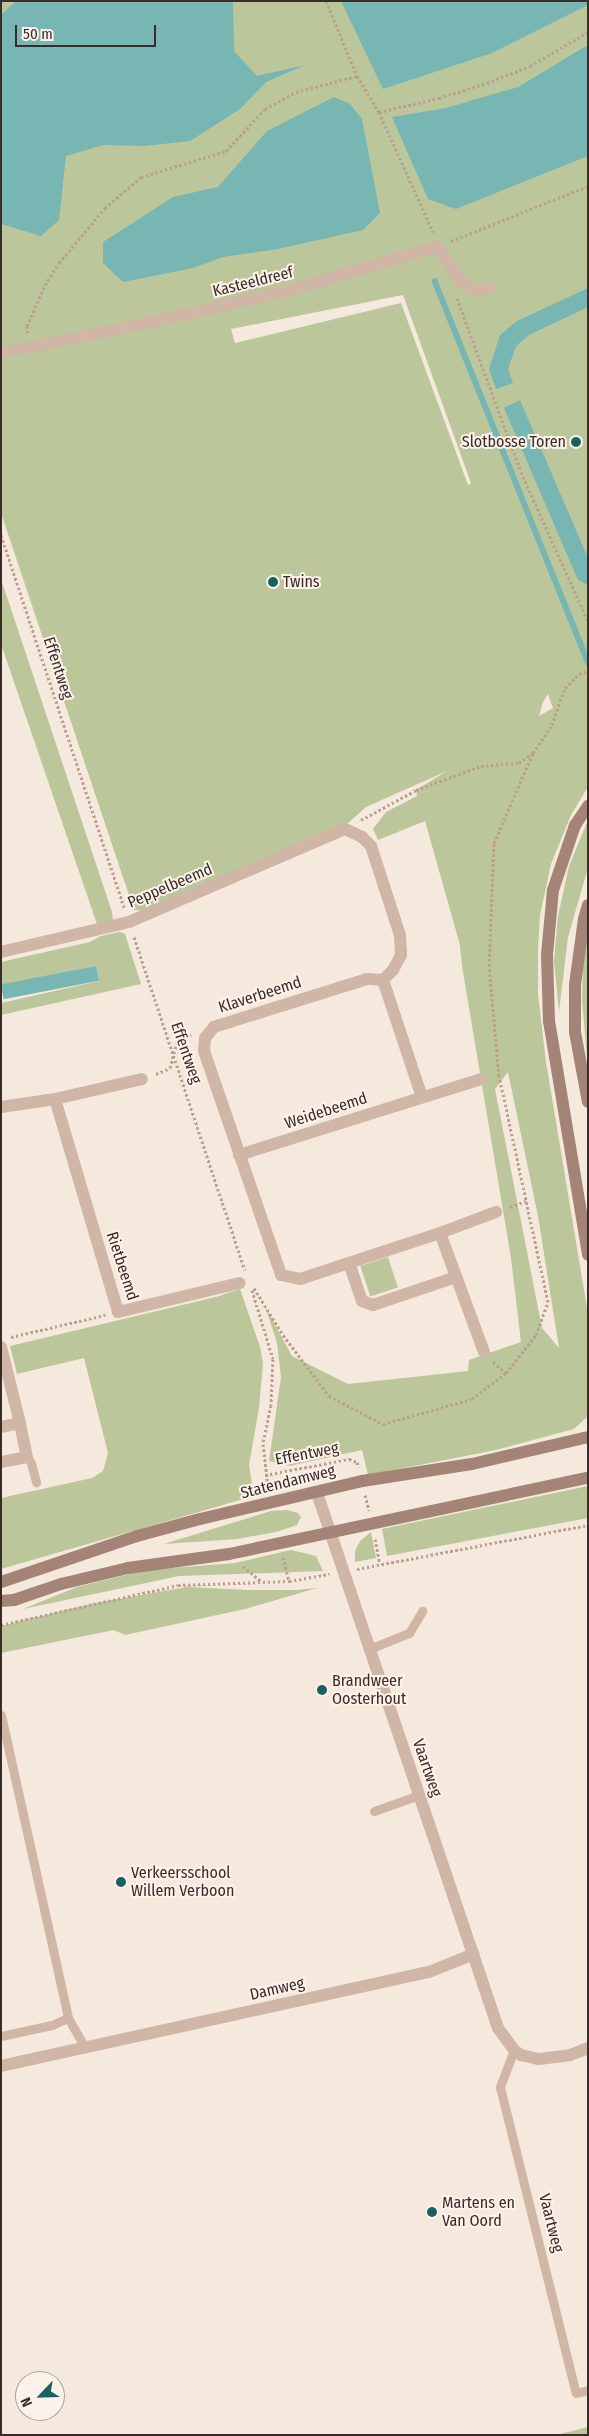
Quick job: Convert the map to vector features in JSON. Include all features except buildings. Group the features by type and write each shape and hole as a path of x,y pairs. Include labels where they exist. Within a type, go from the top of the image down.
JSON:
{"main road":[{"path":"588,806 576,824 553,890 547,955 549,1021 588,1255"},
{"path":"588,905 584,919 575,994 575,1032 588,1102"},
{"name":"Statendamweg","path":"1,1582 137,1536 362,1481 472,1464 588,1437"},
{"path":"1,1601 14,1600 61,1584 128,1568 229,1554 329,1531 588,1478"}],"street":[{"name":"Kasteeldreef","path":"1,353 294,289 438,246"},
{"path":"438,246 460,282 475,290 490,287"},
{"path":"346,829 362,837 371,846 400,935 401,955 393,970 382,980 422,1097"},
{"name":"Peppelbeemd","path":"1,952 129,922 346,829"},
{"name":"Klaverbeemd","path":"205,1038 214,1027 367,978 382,980"},
{"path":"205,1038 204,1051 281,1275 300,1279 440,1233 496,1212"},
{"name":"Weidebeemd","path":"239,1156 481,1079"},
{"path":"1,1107 55,1100 142,1080"},
{"name":"Rietbeemd","path":"55,1100 118,1312 244,1282"},
{"path":"440,1233 484,1352"},
{"path":"349,1263 362,1301 374,1305 456,1277"},
{"path":"1,1347 27,1456 1,1462"},
{"path":"1,1427 20,1423"},
{"name":"Vaartweg","path":"317,1493 342,1572 498,2028 514,2050"},
{"name":"Damweg","path":"1,2066 429,1972 474,1954"},
{"path":"514,2050 521,2055 539,2059 570,2055 588,2048"}],"lane":[{"path":"27,1456 36,1482"},
{"path":"369,1649 410,1633 422,1610"},
{"path":"1,1715 68,2018 85,2048"},
{"path":"374,1811 419,1794"},
{"path":"1,2036 52,2025 68,2018"},
{"name":"Vaartweg","path":"514,2050 500,2087 576,2393 588,2390"}],"path":[{"path":"326,1 357,76 379,112 438,246 588,186"},
{"path":"379,112 439,98 487,83 530,66 587,33"},
{"path":"29,348 27,326 45,285 59,263 104,208 141,178 226,151 265,109 296,92 357,76"},
{"path":"460,282 456,292 457,299 521,472 588,622"},
{"name":"Effentweg","path":"1,535 174,1056 244,1282 273,1359 271,1405 263,1444 265,1475 349,1459 357,1462 362,1481"},
{"path":"244,1282 263,1299 283,1335 329,1396 383,1424 472,1399 506,1373 536,1335 548,1302 499,1076 489,966 494,843 533,753 552,725 564,688 579,674 588,671"},
{"path":"346,829 416,790 481,766 519,763 533,753"},
{"path":"142,1080 170,1068 177,1042 195,1033 205,1038"},
{"path":"1,1340 118,1312"},
{"path":"1,1625 178,1585 289,1580 342,1572 588,1525"}],"green space":[{"path":"1,1 588,1 588,787 571,815 551,864 540,915 538,950 538,994 546,1062 588,1314 588,1416 574,1429 496,1450 368,1475 362,1450 289,1466 269,1461 281,1377 277,1343 265,1306 292,1356 348,1384 468,1371 469,1360 521,1342 511,1258 460,945 425,821 378,840 373,829 386,812 417,796 416,790 447,771 366,807 347,824 145,911 134,910 1,513","holes":["403,295 471,483 468,485 401,303 235,343 231,329","548,694 553,708 539,716 543,702","508,1072 538,1216 559,1348 542,1328 495,1089"]},
{"path":"1,579 112,912 113,920 98,927 1,644"},
{"path":"588,820 588,868 568,937 559,1012 554,961 558,916 569,866"},
{"path":"588,926 588,1070 582,999 583,968"},
{"path":"120,932 125,934 141,984 1,1015 1,1003 99,981 95,966 1,987 1,962 90,942 101,936"},
{"path":"388,1257 398,1287 370,1296 360,1266"},
{"path":"240,1289 260,1347 263,1363 259,1408 249,1465 254,1496 1,1569 1,1498 92,1478 103,1471 108,1453 84,1358 17,1374 10,1346 216,1297"},
{"path":"588,1486 588,1518 387,1556 382,1529"},
{"path":"287,1510 298,1513 301,1517 297,1525 276,1532 237,1539 164,1544 271,1511"},
{"path":"371,1532 376,1558 355,1562 355,1551 360,1541"},
{"path":"291,1550 316,1556 323,1571 179,1576 23,1609 77,1587 147,1570 235,1563"},
{"path":"187,1587 249,1590 317,1588 245,1609 125,1635 114,1630 1,1653 1,1626 90,1604"},
{"path":"588,2427 588,2435 556,2435"}],"water":[{"path":"16,1 233,1 234,51 257,76 305,65 266,82 240,109 190,141 144,146 103,145 66,156 59,220 41,236 1,224 1,15"},
{"path":"341,1 588,1 588,5 492,53 383,89"},
{"path":"586,46 588,48 588,156 456,209 428,199 392,117 446,108 518,87"},
{"path":"334,97 350,104 362,119 380,213 363,230 278,249 223,257 193,268 123,282 103,263 103,242 173,197 218,187 267,131"},
{"path":"588,288 588,307 529,335 516,346 508,369 513,383 496,389 489,369 500,335 517,321"},
{"path":"520,400 588,558 588,585 578,580 504,408"},
{"path":"96,966 99,981 4,999 1,984"}],"waterway":[{"path":"435,281 588,662"}],"place":[{"name":"Slotbosse Toren","path":"576,442"},
{"name":"Twins","path":"273,582"},
{"name":"Brandweer Oosterhout","path":"322,1690"},
{"name":"Verkeersschool Willem Verboon","path":"121,1882"},
{"name":"Martens en Van Oord","path":"432,2212"}]}
